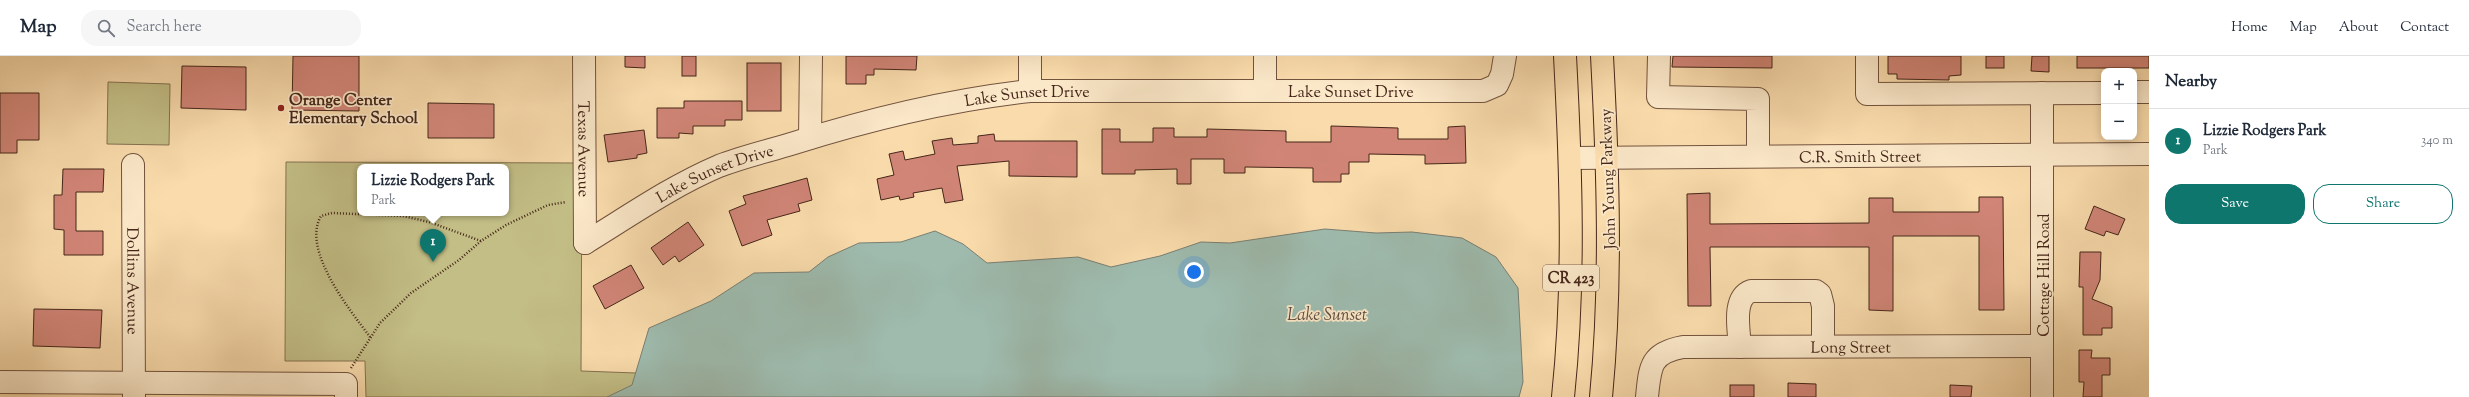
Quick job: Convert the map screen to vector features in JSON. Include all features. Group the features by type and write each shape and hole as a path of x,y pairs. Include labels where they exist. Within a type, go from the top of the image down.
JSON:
{"main road":[{"name":"CR 423","path":"1563,397 1572,266 1570,158 1565,56"},
{"name":"John Young Parkway","path":"1600,397 1609,261 1607,157 1602,56"}],"street":[{"name":"Texas Avenue","path":"584,56 585,243"},
{"path":"810,138 811,56"},
{"path":"1030,56 1030,92"},
{"path":"1265,56 1265,90"},
{"name":"Lake Sunset Drive","path":"585,243 673,189 720,166 810,138 925,107 976,97 1030,92 1265,90 1483,91 1497,85 1502,74 1505,56"},
{"path":"1659,56 1658,96 1758,99 1758,156"},
{"path":"1867,56 1867,94 2101,93"},
{"path":"2137,92 2149,92"},
{"name":"Cottage Hill Road","path":"2042,93 2044,153 2042,397"},
{"name":"C.R. Smith Street","path":"1570,158 2044,153 2149,154"},
{"name":"Dollins Avenue","path":"133,165 134,391"},
{"path":"1740,346 1739,302 1746,293 1751,291 1816,292 1820,294 1823,306 1823,346"},
{"name":"Long Street","path":"1647,397 1649,374 1652,363 1660,354 1683,347 2042,346"},
{"path":"0,382 134,391 346,391"}],"path":[{"path":"346,391 347,373 370,337 391,310 406,297 459,260 481,241 528,213 548,205 563,202 585,204"},
{"path":"357,214 332,213 321,216 316,225 315,243 320,258 349,309 370,337"},
{"path":"403,216 429,222 481,241"}],"shaded area":[{"path":"108,82 170,84 169,145 107,144"},
{"path":"286,162 582,163 581,371 691,375 669,397 366,397 365,361 285,361"}],"water":[{"name":"Lake Sunset","path":"1325,229 1376,233 1412,232 1462,238 1496,257 1518,288 1523,382 1519,397 607,397 632,385 649,328 711,301 754,273 809,272 828,257 859,243 901,242 935,231 963,244 987,263 1078,257 1111,267 1160,256 1201,242 1230,243"}],"building":[{"path":"293,56 359,56 359,111 292,110"},
{"path":"625,56 645,56 645,68 625,67"},
{"path":"682,56 696,56 696,76 682,76"},
{"path":"846,56 917,56 916,70 874,69 874,75 866,75 866,84 846,84"},
{"path":"1673,56 1772,56 1772,68 1672,67"},
{"path":"1888,56 1961,56 1961,75 1949,76 1949,80 1897,79 1897,74 1888,74"},
{"path":"1986,56 2004,56 2004,68 1986,68"},
{"path":"2032,56 2049,56 2049,72 2031,71"},
{"path":"2077,56 2149,56 2149,68 2077,68"},
{"path":"747,63 781,63 781,111 747,111"},
{"path":"182,66 246,67 246,110 181,108"},
{"path":"0,93 39,93 39,140 17,140 17,153 0,153"},
{"path":"684,101 742,101 742,120 725,120 725,126 693,126 693,134 679,133 679,138 657,138 657,108 684,108"},
{"path":"428,103 494,104 494,138 428,138"},
{"path":"1331,126 1398,128 1398,139 1448,139 1448,127 1465,126 1466,163 1425,164 1425,155 1369,154 1369,162 1349,162 1349,174 1341,174 1341,182 1313,182 1313,168 1245,167 1245,173 1224,173 1224,159 1191,159 1191,184 1177,184 1177,169 1135,170 1135,174 1102,174 1102,129 1120,129 1120,142 1153,142 1153,128 1174,128 1174,137 1207,137 1207,129 1286,131 1286,142 1331,142"},
{"path":"644,130 647,153 637,155 637,158 608,162 604,135"},
{"path":"994,134 995,141 1077,141 1077,177 1009,176 1009,161 957,166 963,200 945,203 942,188 913,193 914,197 900,200 899,196 881,200 877,179 894,175 889,154 903,151 905,160 935,154 932,141 952,138 953,145 978,143 978,136"},
{"path":"63,169 104,169 103,192 76,192 76,231 103,231 103,255 64,255 64,230 54,229 54,195 62,195"},
{"path":"807,178 812,200 798,204 800,211 767,220 772,235 742,246 729,211 746,204 743,196"},
{"path":"1710,193 1710,224 1869,223 1869,198 1893,198 1893,212 1979,212 1979,197 2003,197 2004,310 1979,310 1979,236 1893,236 1893,311 1869,310 1869,247 1710,247 1711,306 1688,306 1687,194"},
{"path":"2094,206 2125,219 2118,235 2106,231 2104,236 2085,229"},
{"path":"688,222 704,245 679,262 675,256 663,265 651,248"},
{"path":"2080,252 2101,252 2100,280 2092,299 2112,307 2112,328 2102,328 2102,335 2083,335 2083,287 2079,287"},
{"path":"631,265 644,288 605,309 593,286"},
{"path":"34,309 102,310 100,348 33,346"},
{"path":"2079,350 2092,350 2091,358 2110,358 2110,375 2102,375 2102,397 2083,397 2084,382 2079,382"},
{"path":"1788,383 1816,384 1816,397 1788,397"},
{"path":"1730,385 1754,385 1754,397 1730,397"},
{"path":"1950,385 1972,386 1971,397 1950,397"}],"place":[{"name":"Orange Center Elementary School","path":"281,108"},
{"name":"Lizzie Rodgers Park","path":"433,262"}]}
